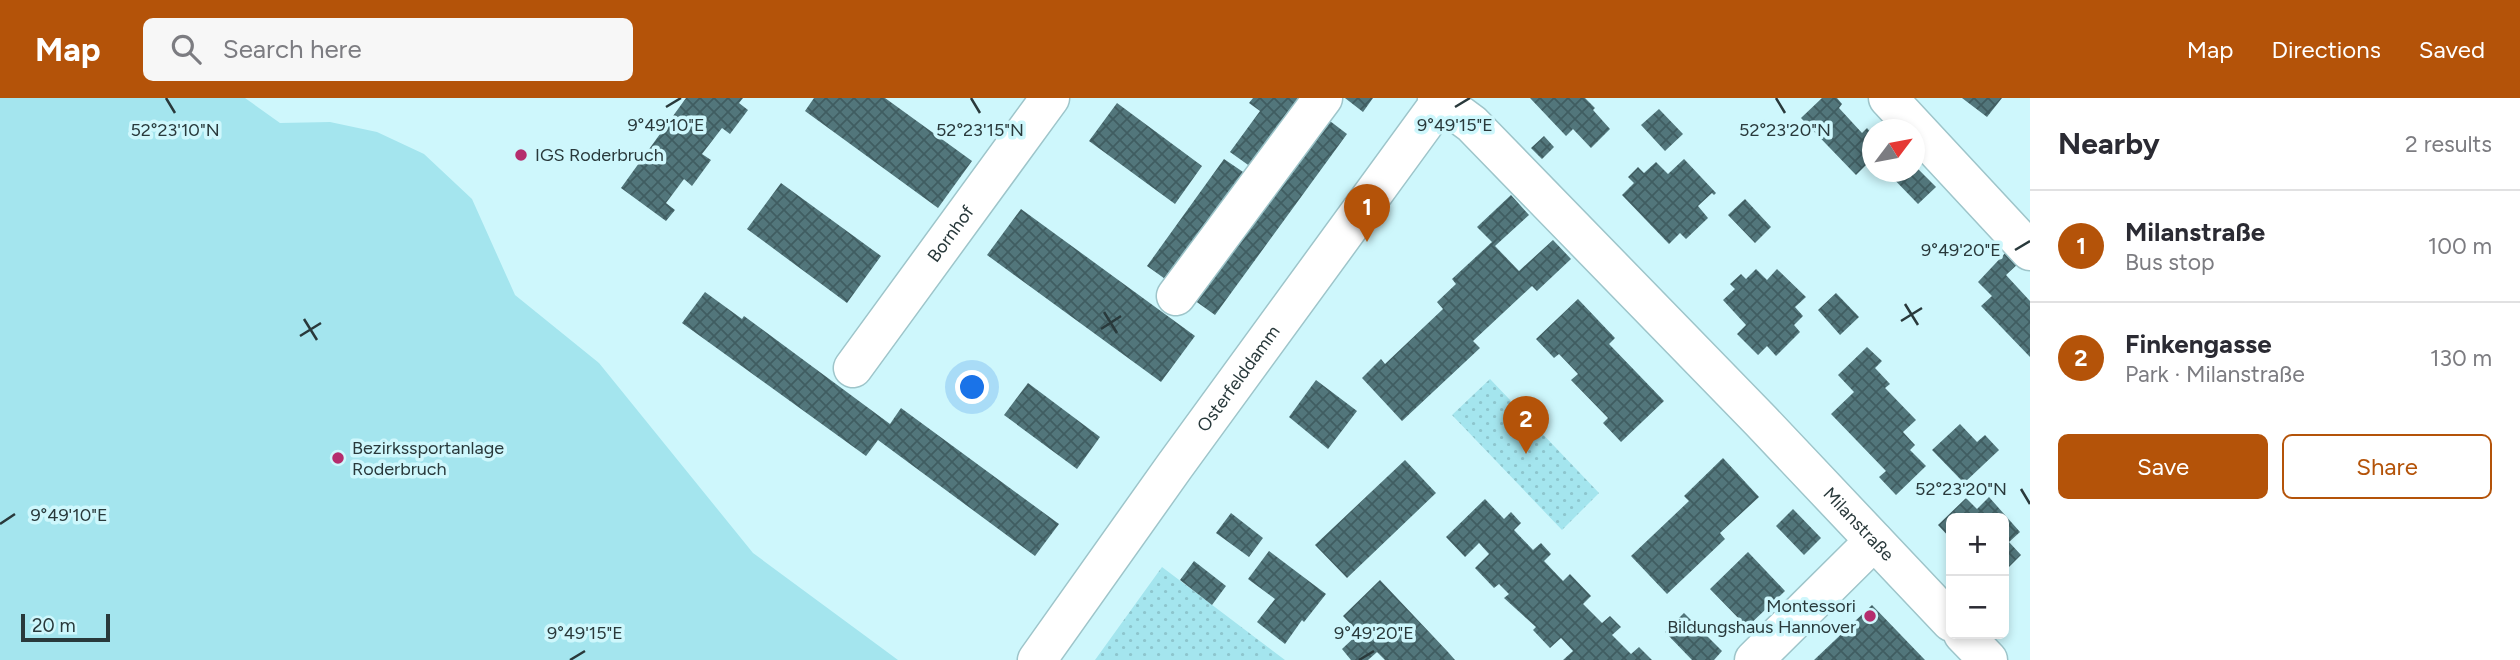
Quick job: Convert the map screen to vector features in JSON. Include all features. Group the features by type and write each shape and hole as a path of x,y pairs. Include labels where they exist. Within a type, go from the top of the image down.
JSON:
{"street":[{"name":"Bornhof","path":"853,368 1050,98"},
{"path":"1176,296 1323,98"},
{"path":"1888,98 2030,251"},
{"name":"Milanstraße","path":"1440,99 1472,124 1761,421 1946,617"},
{"name":"Osterfelddamm","path":"1037,660 1440,99"},
{"path":"1754,660 1874,541"},
{"path":"1968,639 1988,660"}],"shaded area":[{"name":"Bezirkssportanlage Roderbruch","path":"0,98 245,98 280,123 330,122 377,132 424,154 472,199 515,295 599,363 753,553 898,660 0,660"},
{"path":"1490,379 1599,493 1562,530 1452,415"},
{"path":"1162,567 1285,660 1095,660"}],"building":[{"path":"686,98 743,98 739,103 748,110 730,134 722,128 702,154 711,160 692,186 684,179 666,203 675,210 666,221 621,188"},
{"path":"814,98 885,98 972,161 938,208 805,111"},
{"path":"1253,98 1302,98 1251,167 1230,152 1260,111 1249,103"},
{"path":"1345,98 1373,98 1363,112"},
{"path":"1530,98 1585,98 1610,129 1591,148 1573,129 1566,136"},
{"path":"1822,98 1837,98 1842,104 1839,108 1862,133 1862,169 1856,175 1801,118"},
{"path":"1962,98 2002,98 1987,117"},
{"path":"1117,103 1202,166 1175,204 1089,141"},
{"path":"1659,109 1683,134 1665,151 1641,125"},
{"path":"1326,118 1347,134 1215,315 1194,300"},
{"path":"1544,136 1554,147 1542,159 1531,148"},
{"path":"1224,159 1246,174 1168,281 1147,266"},
{"path":"1684,159 1716,193 1712,193 1698,206 1708,218 1686,239 1680,233 1669,244 1622,195 1634,183 1628,177 1638,167 1644,173 1656,162 1668,174"},
{"path":"1925,176 1936,187 1918,204 1897,182 1925,182"},
{"path":"781,183 881,256 847,303 747,229"},
{"path":"1511,195 1529,215 1495,246 1519,271 1553,240 1571,259 1537,291 1532,286 1473,341 1480,348 1402,421 1362,378 1381,359 1385,364 1443,309 1437,302 1456,284 1452,279 1492,242 1477,227"},
{"path":"1745,199 1771,227 1755,243 1728,215"},
{"path":"1021,209 1195,336 1161,382 987,255"},
{"path":"2008,250 2020,262 2006,275 2030,301 2030,357 1981,306 1992,296 1978,282"},
{"path":"1756,269 1767,280 1777,269 1806,297 1795,307 1803,316 1794,325 1800,332 1776,356 1767,346 1758,355 1737,334 1746,325 1723,300 1735,289 1730,284 1741,274 1746,279"},
{"path":"705,292 742,319 744,316 890,424 901,408 1059,524 1035,556 878,440 866,456 682,323"},
{"path":"1836,293 1859,317 1840,335 1818,310"},
{"path":"1578,299 1615,338 1609,344 1664,401 1621,442 1603,423 1608,418 1571,380 1578,374 1559,354 1554,358 1536,339"},
{"path":"1867,347 1882,361 1875,368 1890,384 1885,388 1916,420 1903,432 1915,445 1910,450 1926,466 1896,495 1879,477 1886,471 1831,414 1854,392 1838,375"},
{"path":"1316,380 1357,411 1328,449 1289,417"},
{"path":"1028,383 1100,437 1077,469 1004,415"},
{"path":"1960,424 1977,442 1985,435 1999,450 1964,483 1932,450"},
{"path":"1723,458 1759,497 1720,533 1725,539 1667,594 1631,556 1689,501 1684,496"},
{"path":"1405,460 1436,493 1347,578 1315,545"},
{"path":"1989,497 2003,513 1950,513 1966,498 1977,509"},
{"path":"1485,499 1504,519 1511,512 1521,523 1514,530 1533,550 1541,543 1551,554 1544,561 1563,581 1570,574 1591,596 1583,604 1602,623 1610,616 1621,627 1612,635 1631,654 1639,647 1652,660 1563,660 1573,651 1561,638 1550,648 1533,630 1536,627 1504,598 1509,594 1499,584 1494,588 1475,568 1489,554 1479,543 1465,557 1446,537"},
{"path":"1793,509 1821,538 1804,555 1776,526"},
{"path":"1231,513 1263,538 1249,557 1216,533"},
{"path":"1946,517 1946,534 1938,525"},
{"path":"2009,520 2020,532 2009,542"},
{"path":"2009,542 2021,555 2009,567"},
{"path":"1269,551 1326,594 1285,644 1257,622 1275,599 1248,579"},
{"path":"1748,552 1785,591 1747,627 1710,589"},
{"path":"1194,561 1226,586 1212,605 1180,580"},
{"path":"1380,580 1455,660 1385,660 1377,652 1368,660 1351,660 1342,649 1359,633 1343,616"},
{"path":"1872,605 1925,660 1814,660"},
{"path":"1684,613 1722,651 1714,660 1692,660 1665,632"}],"place":[{"name":"IGS Roderbruch","path":"521,155"},
{"name":"Milanstraße","path":"1367,242"},
{"name":"Finkengasse","path":"1526,454"},
{"name":"Bezirkssportanlage Roderbruch","path":"338,458"},
{"name":"Montessori Bildungshaus Hannover","path":"1870,616"}]}
